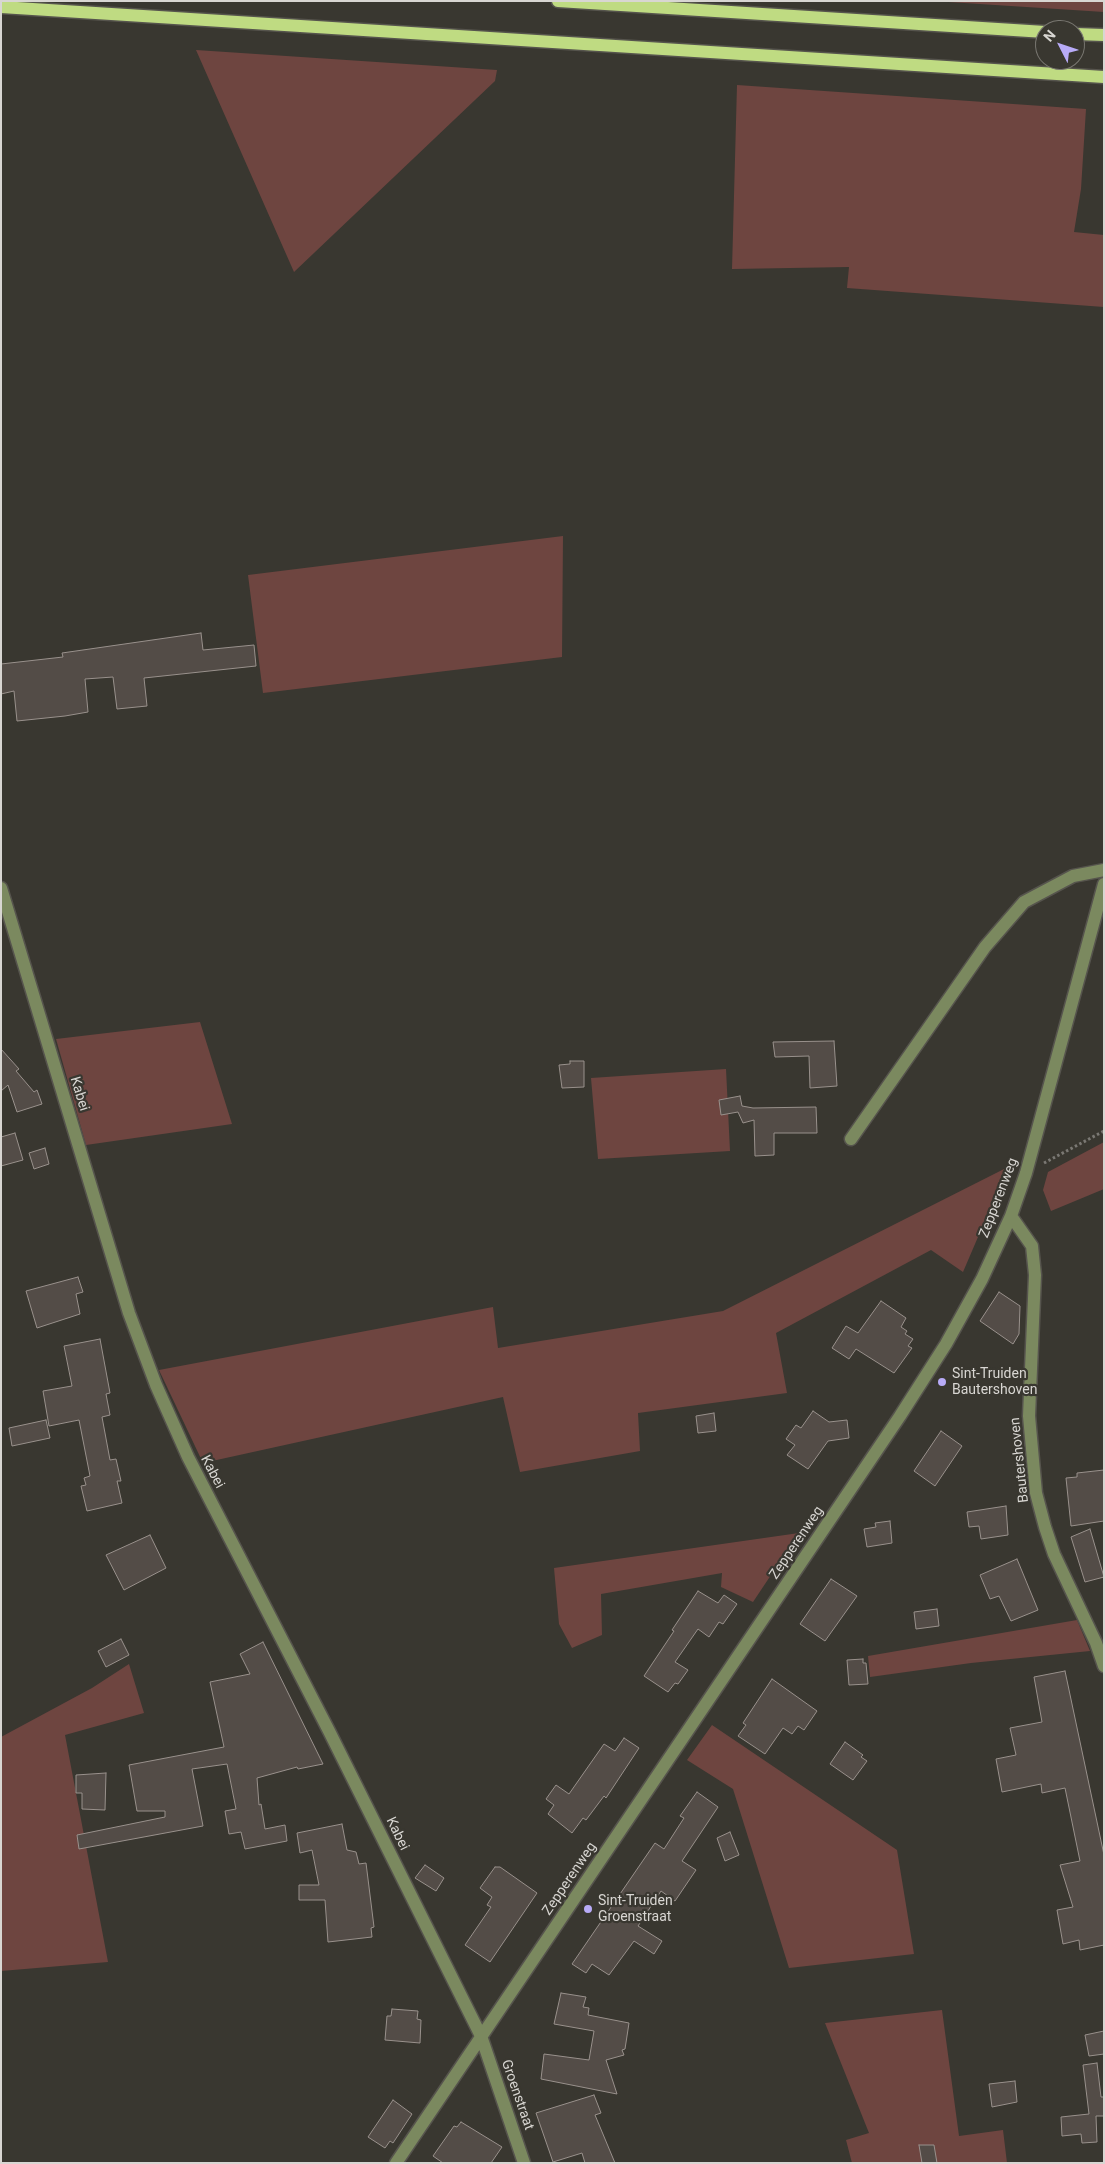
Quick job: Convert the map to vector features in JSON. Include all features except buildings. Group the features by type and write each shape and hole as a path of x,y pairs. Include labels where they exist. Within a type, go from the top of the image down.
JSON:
{"main road":[{"path":"558,1 1035,31"},
{"path":"1,7 1104,76"},
{"path":"1085,34 1104,35"}],"street":[{"path":"851,1139 985,947 1024,902 1073,876 1104,870"},
{"name":"Zepperenweg","path":"396,2163 900,1416 946,1344 982,1280 1011,1216 1026,1173 1104,884"},
{"name":"Kabei","path":"1,888 129,1313 156,1386 188,1457 329,1731 481,2036"},
{"name":"Bautershoven","path":"1011,1216 1032,1246 1035,1276 1029,1416 1036,1493 1044,1527 1054,1554 1096,1644 1104,1666"},
{"name":"Groenstraat","path":"481,2036 524,2163"}],"path":[{"path":"1026,1173 1104,1131"}],"shaded area":[{"path":"933,1 1104,1 1104,12"},
{"path":"196,50 497,70 495,81 294,272"},
{"path":"737,85 1086,109 1081,189 1074,232 1104,235 1104,307 847,288 849,267 732,269"},
{"path":"563,536 562,657 263,693 248,575"},
{"path":"200,1022 232,1124 86,1145 56,1039"},
{"path":"726,1069 730,1151 598,1159 591,1078"},
{"path":"1104,1142 1104,1189 1051,1211 1043,1190 1048,1172"},
{"path":"1008,1167 963,1272 931,1250 776,1333 787,1393 638,1413 640,1451 520,1472 503,1397 203,1463 159,1370 493,1307 498,1348 723,1311"},
{"path":"799,1533 753,1602 721,1587 722,1573 601,1594 602,1635 572,1648 559,1624 554,1568"},
{"path":"1077,1620 1090,1651 971,1663 870,1677 868,1656"},
{"path":"129,1664 144,1713 65,1735 108,1962 1,1971 1,1737 92,1688"},
{"path":"712,1725 897,1850 914,1954 789,1968 733,1789 687,1760"},
{"path":"942,2010 959,2136 1003,2130 1007,2163 852,2163 846,2140 869,2133 825,2023"}],"place":[{"name":"Sint-Truiden Bautershoven","path":"942,1382"},
{"name":"Sint-Truiden Groenstraat","path":"588,1909"}]}
